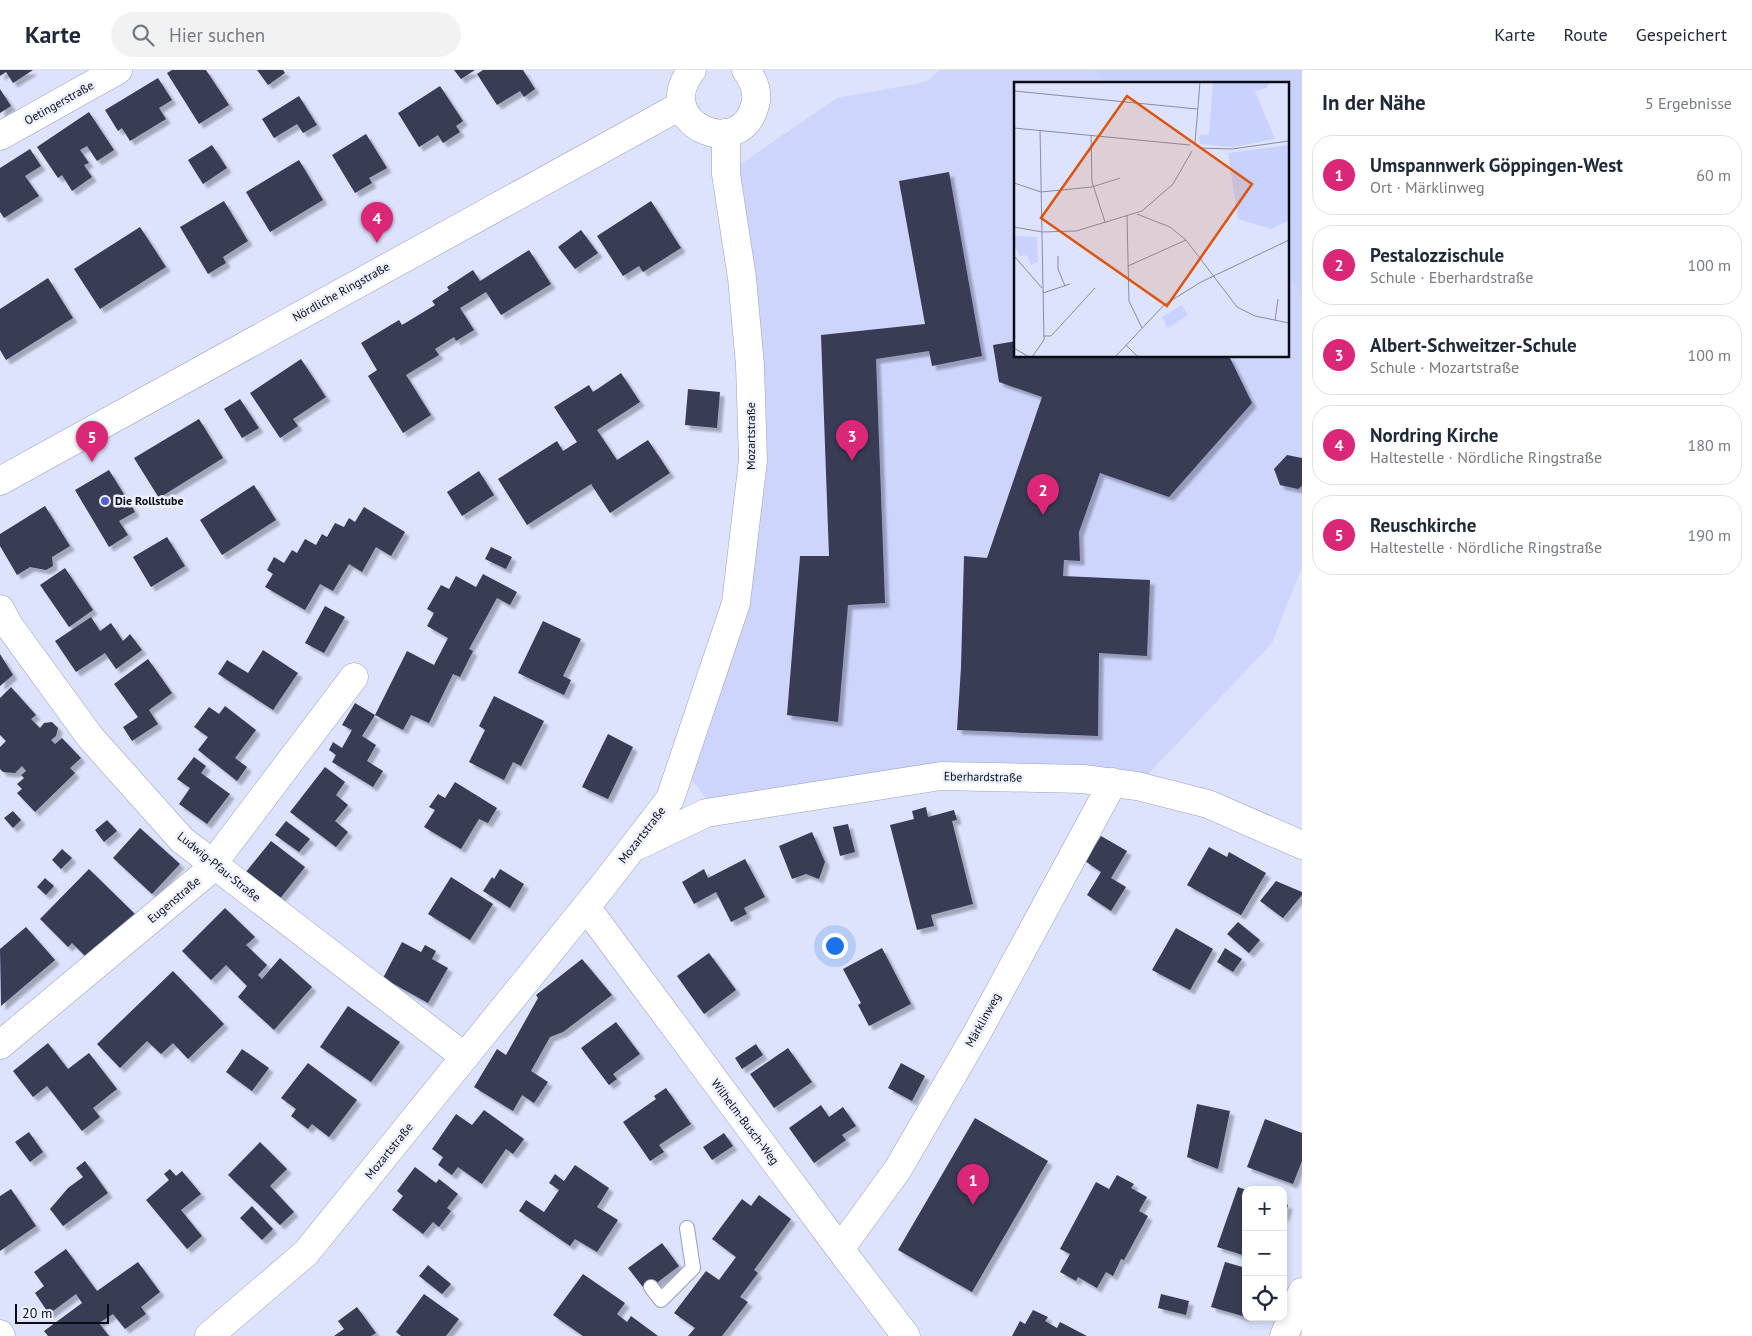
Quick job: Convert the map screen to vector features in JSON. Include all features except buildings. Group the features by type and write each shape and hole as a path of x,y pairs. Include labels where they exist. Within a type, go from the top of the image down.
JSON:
{"street":[{"name":"Oetingerstraße","path":"0,136 118,70"},
{"path":"692,70 685,80 682,92 682,105 686,116 694,124 714,134 737,130 747,122 754,112 756,101 754,73"},
{"name":"Nördliche Ringstraße","path":"0,481 682,105"},
{"name":"Mozartstraße","path":"208,1336 306,1253 586,907 670,799 736,603 753,460 750,364 742,278 726,174 726,133"},
{"name":"Ludwig-Pfau-Straße","path":"0,609 10,627 90,737 182,840 465,1057"},
{"name":"Eugenstraße","path":"0,1045 205,874 354,677"},
{"name":"Eberhardstraße","path":"633,848 706,814 941,776 1083,779 1137,786 1208,804 1302,845"},
{"name":"Märklinweg","path":"840,1250 898,1169 928,1118 977,1033 1113,782"},
{"name":"Wilhelm-Busch-Weg","path":"586,907 906,1336"},
{"path":"1284,1336 1302,1292"}],"lane":[{"path":"651,1286 661,1300 694,1268 687,1228"}],"shaded area":[{"path":"940,70 1092,70 1105,82 1014,82 1014,358 1290,358 1290,280 1302,293 1302,567 1272,643 1137,786 941,776 717,812 681,766 736,603 753,460 726,174 837,98 926,82"},
{"path":"1092,70 1302,70 1302,293 1290,280 1290,82 1105,82"}],"place":[{"name":"Nordring Kirche","path":"377,243"},
{"name":"Albert-Schweitzer-Schule","path":"852,461"},
{"name":"Reuschkirche","path":"92,462"},
{"name":"Die Rollstube","path":"105,501"},
{"name":"Pestalozzischule","path":"1043,515"},
{"name":"Umspannwerk Göppingen-West","path":"973,1205"}]}
